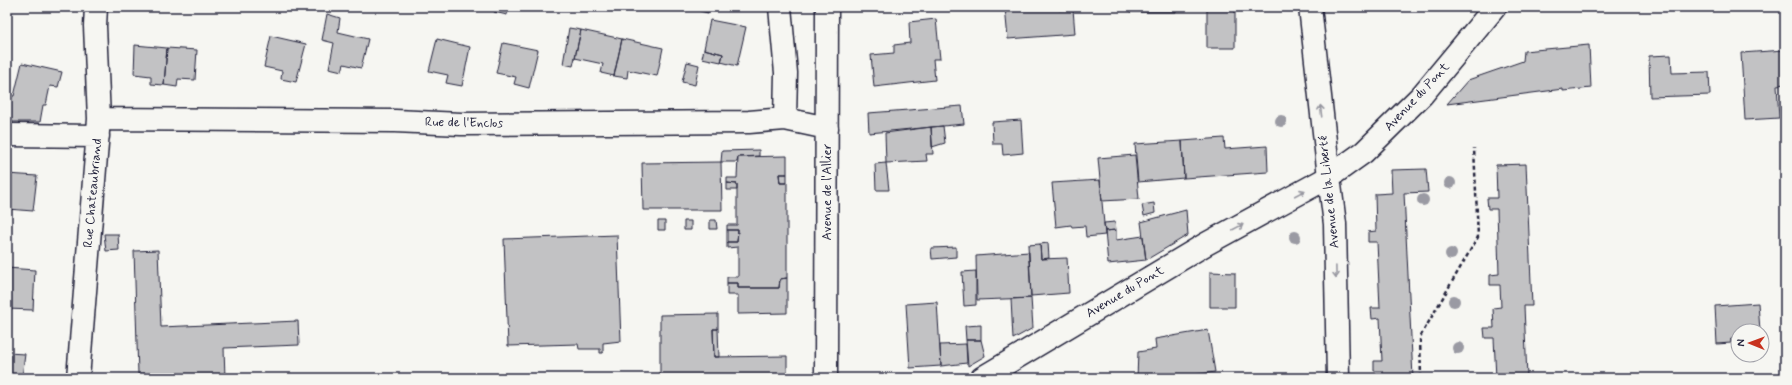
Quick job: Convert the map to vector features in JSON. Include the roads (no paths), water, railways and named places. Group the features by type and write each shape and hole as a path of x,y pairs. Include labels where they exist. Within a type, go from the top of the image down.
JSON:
{"street":[{"name":"Rue Chateaubriand","path":"78,378 98,128 95,26 96,7"},
{"path":"780,7 786,73 786,119"},
{"name":"Avenue de l'Allier","path":"826,378 827,7"},
{"name":"Avenue de la Liberté","path":"1310,7 1335,224 1338,378"},
{"name":"Avenue du Pont","path":"982,378 1206,244 1329,177 1364,152 1422,95 1495,7"},
{"name":"Rue de l'Enclos","path":"7,135 98,128 395,121 468,124 749,122 786,119 827,128"}]}
